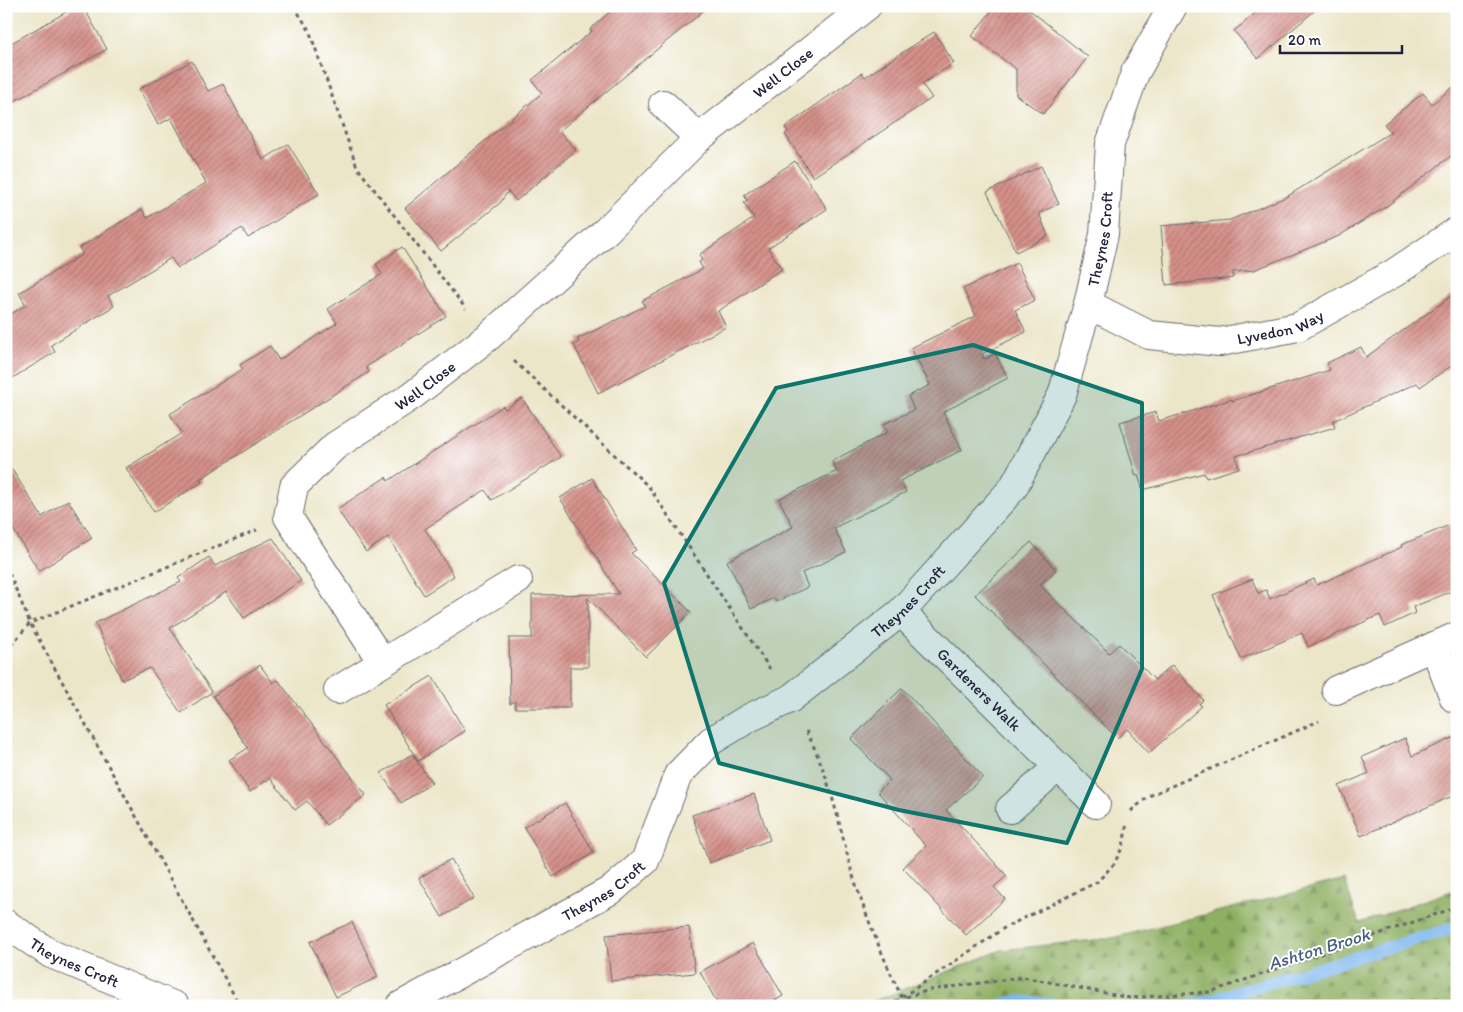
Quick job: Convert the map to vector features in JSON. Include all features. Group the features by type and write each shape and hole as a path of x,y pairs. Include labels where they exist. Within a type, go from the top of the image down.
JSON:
{"street":[{"name":"Well Close","path":"288,517 294,486 334,446 413,395 488,337 607,230 699,138 867,6"},
{"name":"Theynes Croft","path":"400,1006 613,889 646,861 678,775 711,741 749,718 790,698 901,612 1013,488 1062,395 1088,304 1104,234 1110,144 1135,73 1169,8"},
{"path":"663,104 699,138"},
{"name":"Lyvedon Way","path":"1088,304 1149,335 1220,342 1298,327 1394,273 1457,231"},
{"path":"288,517 382,662"},
{"path":"338,690 518,580"},
{"name":"Gardeners Walk","path":"901,612 1096,804"},
{"path":"1336,690 1445,641 1454,698"},
{"path":"1010,809 1058,767"},
{"name":"Theynes Croft","path":"6,924 51,954 174,1006"}],"path":[{"path":"294,6 309,30 357,167 488,337 649,487 790,698 810,738 836,811 852,872 873,929 902,998"},
{"path":"6,651 30,623 288,517"},
{"path":"6,566 30,623 240,1006"},
{"path":"1128,813 1148,796 1334,714 1336,690"},
{"path":"889,1006 1004,928 1097,882 1114,864 1123,846 1127,821"},
{"path":"902,998 930,990 1023,977 1130,998 1210,992 1457,907"}],"highlighted area":[{"path":"973,345 1142,403 1142,669 1067,843 899,810 719,763 664,583 776,388"}],"green space":[{"path":"1344,880 1359,923 1457,889 1457,1006 856,1006 877,1000 1001,950 1112,938"}],"building":[{"path":"77,6 83,6 107,49 6,106 6,46"},
{"path":"617,6 709,6 559,131 576,150 516,201 508,191 500,203 441,251 405,208 542,93 532,80 592,31 590,29"},
{"path":"995,6 1025,6 1088,57 1043,114 1016,95 1016,69 972,36"},
{"path":"1264,6 1320,6 1258,59 1234,31"},
{"path":"934,32 954,63 922,84 932,98 813,177 785,134 788,132 785,127 862,73 865,77"},
{"path":"192,61 208,91 223,84 263,160 288,144 319,194 248,238 242,228 178,268 171,258 108,296 114,306 51,345 55,352 6,382 6,317 26,305 19,293 83,254 79,248 142,209 147,218 206,183 171,118 158,125 139,89"},
{"path":"1457,84 1457,151 1387,206 1339,236 1254,270 1233,272 1233,278 1166,285 1161,226 1230,220 1286,197 1391,132 1384,124 1423,93 1432,104"},
{"path":"795,161 827,209 768,248 782,269 718,311 726,327 598,393 574,345 579,342 577,339 645,306 642,301 703,269 699,262 702,260 699,255 754,218 744,203 747,200 744,195"},
{"path":"1041,166 1059,204 1039,213 1048,236 1016,252 987,192"},
{"path":"402,247 446,316 366,367 369,372 200,479 202,482 154,512 126,468 182,433 170,414 243,369 240,365 270,346 279,360 337,323 328,309 382,274 376,264"},
{"path":"1017,263 1035,300 1015,310 1026,332 982,354 984,359 995,354 1008,378 943,412 962,450 900,481 906,492 834,528 846,552 802,573 808,587 776,602 774,598 751,609 727,561 793,527 779,499 837,471 832,461 888,432 884,424 914,410 908,396 930,385 911,348 976,316 963,289"},
{"path":"1457,292 1457,362 1420,387 1417,383 1333,421 1335,427 1236,456 1239,468 1206,478 1204,473 1143,490 1138,475 1136,476 1120,422 1156,412 1159,421 1232,399 1232,401 1330,370 1327,363 1361,347 1366,357"},
{"path":"522,398 561,457 492,500 485,490 425,529 454,576 424,595 388,537 366,552 337,509 386,477 388,481 503,406 505,409"},
{"path":"6,460 42,517 68,500 92,538 39,571 6,518"},
{"path":"592,478 636,550 631,553 691,612 646,657 588,598 588,667 570,667 570,708 515,708 515,701 510,704 509,638 532,638 532,595 619,594 560,498"},
{"path":"1457,522 1457,589 1413,607 1415,613 1385,627 1380,615 1308,647 1302,633 1241,659 1213,595 1252,579 1258,593 1266,590 1270,599 1314,579 1317,585 1402,547 1401,545"},
{"path":"273,538 301,581 244,618 226,592 170,628 212,692 181,713 150,668 122,680 95,623 181,582 178,578 209,557 215,566"},
{"path":"1031,542 1056,570 1040,585 1109,653 1119,644 1155,680 1172,665 1203,700 1199,704 1202,706 1149,753 1127,729 1117,738 975,595"},
{"path":"260,665 273,683 278,680 366,795 326,825 307,801 295,810 270,778 250,792 229,760 248,748 213,696"},
{"path":"432,676 465,731 418,761 384,705"},
{"path":"902,688 983,777 946,810 1007,876 994,887 1005,899 966,935 903,868 926,846 878,792 890,780 851,739"},
{"path":"1457,736 1457,794 1361,836 1339,786 1369,773 1362,757 1405,738 1412,756"},
{"path":"412,754 432,783 401,803 381,773"},
{"path":"754,794 770,840 709,863 692,815"},
{"path":"565,803 594,853 553,877 524,827"},
{"path":"451,859 474,898 442,917 419,878"},
{"path":"352,922 378,977 336,997 310,942"},
{"path":"689,927 695,973 611,981 606,935"},
{"path":"753,943 783,996 765,1006 719,1006 700,972"}],"waterway":[{"name":"Ashton Brook","path":"1191,1006 1457,927"},
{"name":"Ashton Brook","path":"997,1006 1017,1001 1067,1006"}]}
